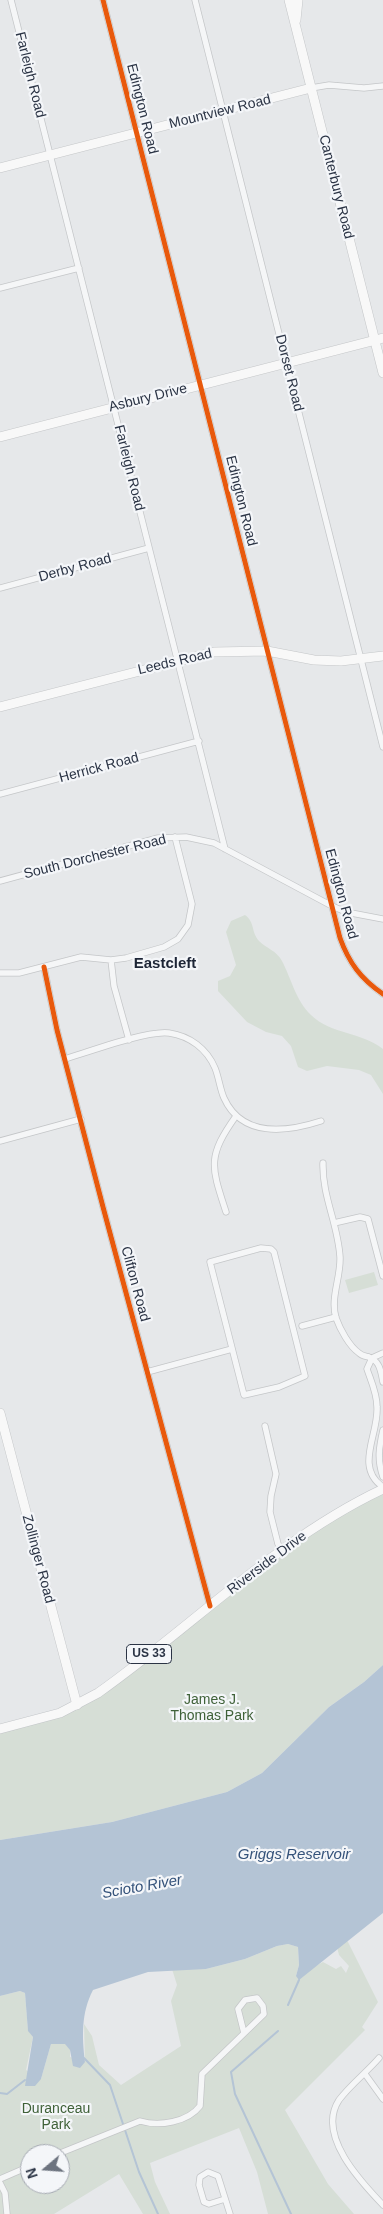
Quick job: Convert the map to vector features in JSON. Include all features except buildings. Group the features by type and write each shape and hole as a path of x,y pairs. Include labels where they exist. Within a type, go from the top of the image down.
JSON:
{"street":[{"name":"Farleigh Road","path":"11,0 225,849"},
{"name":"Edington Road","path":"103,0 340,938 348,958 362,979 383,994"},
{"name":"Dorset Road","path":"195,0 383,747"},
{"path":"289,0 295,24"},
{"name":"Canterbury Road","path":"298,0 295,24 379,340 383,373"},
{"name":"Mountview Road","path":"0,168 311,88 329,85 364,88 383,86"},
{"path":"0,288 79,268"},
{"name":"Asbury Drive","path":"0,437 379,340"},
{"name":"Derby Road","path":"0,588 150,548"},
{"name":"Leeds Road","path":"0,707 214,652 267,651 314,660 361,660 383,656"},
{"name":"Herrick Road","path":"0,794 199,741"},
{"path":"0,973 19,972 44,967 82,956 111,960 126,958 164,947 178,939 188,924 192,904 175,837"},
{"name":"South Dorchester Road","path":"0,881 152,840 175,837 214,843 332,906 346,912 383,919"},
{"path":"111,960 114,986 130,1040"},
{"name":"Clifton Road","path":"44,967 65,1059 210,1606"},
{"path":"65,1059 130,1040 167,1033 187,1038 204,1050 214,1067 224,1098 236,1116 256,1126 277,1131 289,1130 321,1121"},
{"path":"226,1212 215,1179 214,1159 219,1140 236,1116"},
{"path":"0,1141 81,1119"},
{"path":"323,1163 322,1181 334,1223 340,1258 335,1296 336,1317 352,1347 361,1355 372,1358 379,1365 383,1382"},
{"path":"334,1223 360,1217 368,1219 383,1276"},
{"path":"261,1248 271,1249 275,1256 305,1370 304,1378 244,1395 232,1349 210,1262 261,1248"},
{"path":"302,1326 336,1317"},
{"path":"147,1372 232,1349"},
{"path":"383,1353 372,1358 367,1368 378,1408 368,1462 374,1481 383,1488"},
{"name":"Zollinger Road","path":"0,1413 77,1705"},
{"path":"265,1426 276,1474 271,1496 270,1512 278,1544 283,1551"},
{"path":"383,1430 378,1463 383,1477"},
{"name":"Riverside Drive","path":"0,1730 54,1715 77,1705 111,1684 283,1551 343,1509 383,1488"},
{"path":"70,2149 135,2125 140,2121 153,2124 172,2122 189,2117 195,2112 201,2100 202,2074 244,2034 264,2014 263,2006 257,1998 245,2000 238,2009 244,2034"},
{"path":"379,2058 340,2099 334,2112 332,2128 354,2175 383,2205"},
{"path":"365,2074 383,2099"},
{"path":"7,2214 5,2193 0,2181 20,2171"},
{"path":"225,2199 209,2204 204,2202 199,2185 200,2177 208,2172 218,2176 230,2214"}],"green space":[{"path":"245,915 250,921 259,941 280,958 301,1003 311,1015 327,1026 366,1039 383,1049 383,1094 371,1075 359,1070 327,1066 307,1071 298,1067 291,1046 282,1036 266,1032 247,1022 218,991 218,981 230,976 236,965 226,932 231,921"},
{"path":"374,1272 378,1285 349,1293 345,1280"},
{"name":"James J. Thomas Park","path":"383,1490 383,1665 364,1682 329,1707 262,1773 227,1792 112,1822 0,1840 0,1729 77,1705 305,1534"},
{"name":"Duranceau Park","path":"343,1932 378,2002 362,2027 365,2030 285,2110 328,2184 354,2214 268,2214 257,2172 239,2128 150,2163 155,2182 170,2214 143,2214 119,2174 54,2214 0,2214 0,1996 20,1991 25,1993 28,2030 33,2037 26,2070 41,2079 51,2044 65,2043 70,2049 70,2057 85,2062 84,2024 92,2036 99,2065 121,2085 181,2046 171,2001 177,1985 172,1969 206,1969 245,1959 277,1946 288,1944 298,1947 299,1965 296,1976 323,1962 336,1969 341,1966 346,1973 349,1966 339,1955 336,1943"}],"water":[{"name":"Griggs Reservoir","path":"383,1665 383,1913 299,1980 296,1976 299,1965 298,1947 288,1944 277,1946 245,1959 206,1969 148,1972 93,1990 86,2007 83,2025 85,2062 80,2068 73,2066 70,2050 65,2044 51,2044 41,2079 35,2086 25,2086 33,2037 28,2031 25,1993 20,1991 0,1996 0,1840 112,1822 227,1792 262,1773 329,1707 364,1682"}],"waterway":[{"path":"288,2005 299,1980"},
{"path":"278,2031 231,2072 235,2094 291,2214"},
{"path":"84,2058 110,2085 139,2172 158,2214"},
{"path":"0,2093 7,2094 25,2080"}],"cycle path":[{"path":"103,0 340,938 347,955 357,970 383,994"},
{"path":"44,967 57,1030 210,1606"}],"district":[{"name":"Eastcleft","path":"165,964"}],"water label":[{"name":"Scioto River","path":"142,1887"}]}
